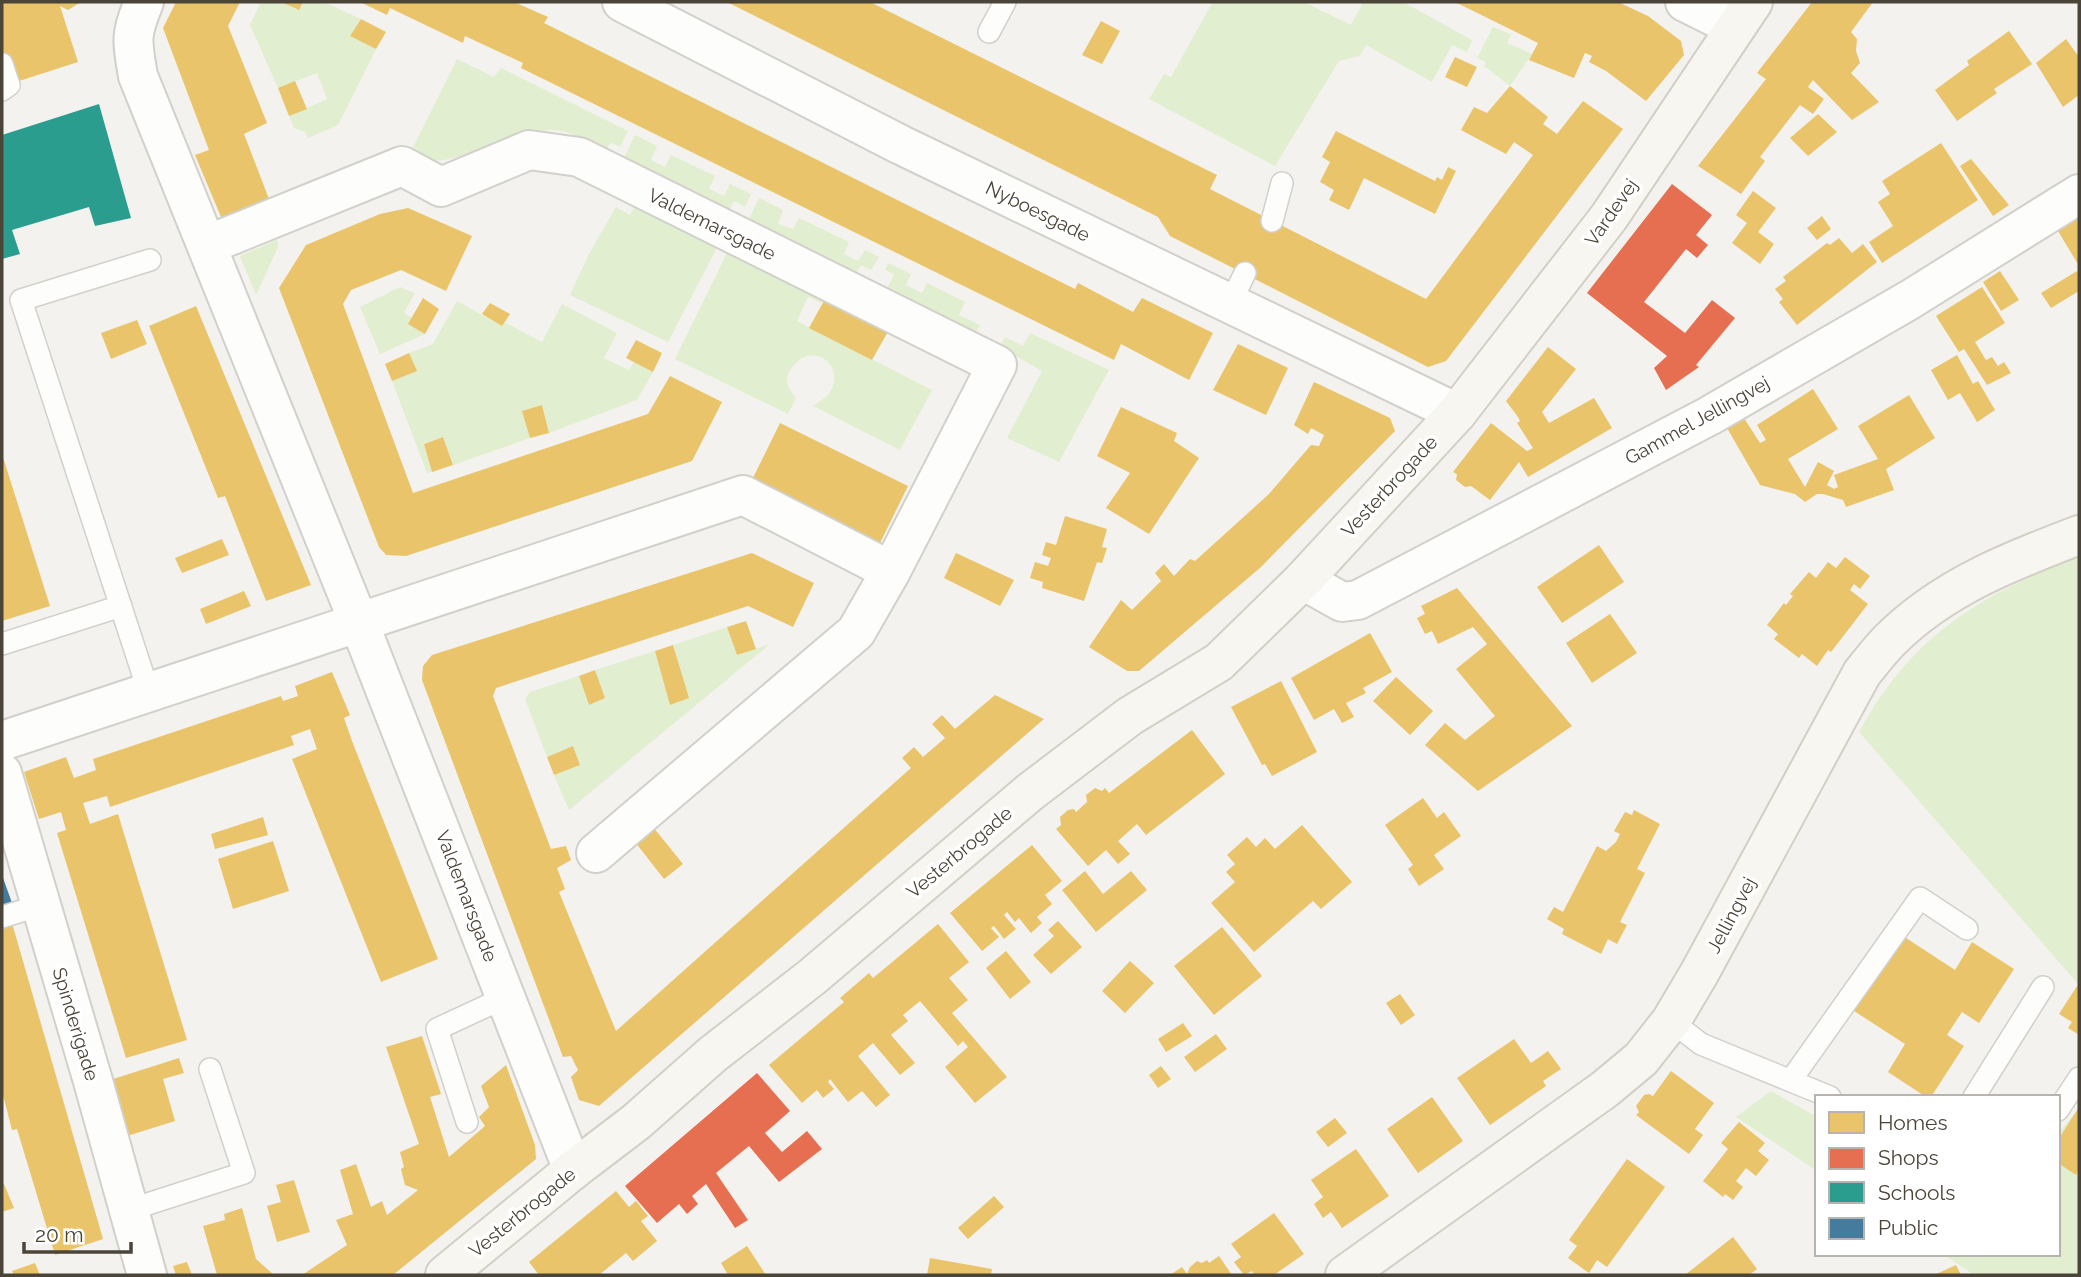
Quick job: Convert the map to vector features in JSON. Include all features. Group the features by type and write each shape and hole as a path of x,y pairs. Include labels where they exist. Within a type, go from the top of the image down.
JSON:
{"main road":[{"name":"Vardevej","path":"1457,413 1609,217 1744,14"},
{"name":"Vesterbrogade","path":"445,1275 636,1122 713,1054 812,977 1030,792 1130,716 1219,662 1303,580 1457,413"},
{"name":"Jellingvej","path":"1345,1275 1605,1089 1641,1059 1671,1021 1700,972 1862,673 1890,639 1935,603 1968,582 2000,566 2079,535"}],"street":[{"name":"Valdemarsgade","path":"144,2 136,20 132,41 138,76 359,623 573,1170"},
{"name":"Nyboesgade","path":"622,2 901,145 1237,289 1457,413"},
{"path":"1685,2 1744,14"},
{"name":"Valdemarsgade","path":"207,245 384,171 402,166 441,187 529,150 579,157 997,365 891,571 856,632 596,853"},
{"name":"Gammel Jellingvej","path":"1303,580 1342,602 1358,600 1709,416 1911,299 2079,194"},
{"path":"2,741 743,495 891,571"},
{"name":"Spinderigade","path":"2,773 147,1275"}],"lane":[{"path":"989,32 1005,2"},
{"path":"2,64 9,85 2,90"},
{"path":"1272,221 1282,183"},
{"path":"149,693 21,300 150,260"},
{"path":"2,643 121,606"},
{"path":"1791,1080 1920,898 1967,929"},
{"path":"2,916 41,905"},
{"path":"1975,1095 2043,988"},
{"path":"467,1122 437,1029 506,997"},
{"path":"1671,1021 1701,1044 1825,1095"},
{"path":"129,1210 244,1173 210,1069"},
{"path":"2060,1107 2079,1077"}],"green space":[{"path":"261,2 281,2 298,10 303,2 324,2 361,19 350,36 376,49 338,125 308,138 305,132 294,128 289,116 327,99 317,73 278,88 250,25"},
{"path":"1210,2 1304,2 1351,25 1363,2 1403,2 1472,40 1467,52 1452,45 1432,82 1366,45 1360,56 1339,61 1275,166 1149,99 1164,74 1171,77 1212,3"},
{"path":"1493,27 1511,34 1507,43 1532,54 1510,86 1484,66 1486,62 1477,58"},
{"path":"457,59 494,77 501,68 628,131 620,147 611,142 606,150 572,134 550,130 519,136 452,158 421,158 411,151"},
{"path":"635,135 657,146 651,160 665,167 671,155 715,176 709,189 724,196 730,184 751,194 745,207 734,201 728,213 622,163"},
{"path":"759,198 783,210 778,224 793,229 799,218 849,242 844,254 858,261 865,250 879,257 871,270 861,265 856,274 748,221"},
{"path":"639,201 721,240 668,342 570,295 589,254 616,207 630,215"},
{"path":"277,240 278,247 256,295 240,256"},
{"path":"730,247 826,297 822,303 808,297 797,321 932,390 900,450 813,406 830,392 834,382 834,372 824,359 808,356 799,360 791,369 787,384 796,398 788,414 675,359"},
{"path":"888,263 911,274 906,285 922,293 927,283 965,302 959,315 980,325 975,334 886,291 894,274 885,270"},
{"path":"400,287 415,293 404,313 412,318 425,334 380,354 360,307"},
{"path":"457,301 502,326 504,322 542,342 562,304 617,333 604,358 629,370 634,362 653,372 637,400 549,433 542,405 523,411 530,438 453,465 443,437 424,443 432,472 427,473 392,381 416,371 409,353 433,344"},
{"path":"1030,333 1109,370 1059,462 1007,438 1042,371 1000,347 1005,337 1023,346"},
{"path":"2079,557 2079,985 1859,732 1879,698 1901,670 1925,644 1951,623 2010,587"},
{"path":"727,627 737,655 770,644 569,810 554,775 580,765 573,746 547,757 525,699 530,692 579,676 589,705 605,698 595,670 655,651 671,705 688,698 673,645"},
{"path":"1771,1091 1815,1116 1815,1170 1736,1117"},
{"path":"2079,1108 2079,1275 1974,1275 1946,1256 2060,1256 2060,1132"}],"building: Homes":[{"path":"2,2 81,2 68,10 60,6 78,62 13,83 2,49"},
{"path":"176,2 240,2 228,26 267,123 244,134 269,199 221,217 195,155 209,150 163,28"},
{"path":"281,2 303,2 299,10"},
{"path":"360,2 514,2 548,17 544,23 1075,289 1078,283 1133,312 1142,298 1213,333 1189,380 1121,344 1114,360 521,68 523,63 465,36 463,43 390,8 387,15"},
{"path":"727,2 870,2 1217,175 1210,189 1426,299 1533,155 1514,142 1506,154 1461,130 1474,107 1487,113 1510,86 1548,117 1543,124 1557,134 1583,101 1623,129 1446,361 1428,367 1170,236 1158,217"},
{"path":"1455,2 1618,2 1648,16 1681,41 1684,55 1646,101 1606,71 1589,62 1592,56 1585,53 1574,78 1529,60 1538,43"},
{"path":"1812,2 1873,2 1851,32 1857,39 1856,51 1860,63 1851,73 1879,102 1852,120 1813,80 1808,87 1824,99 1813,114 1800,105 1760,157 1765,161 1741,194 1698,166 1766,79 1757,73"},
{"path":"361,19 386,32 376,49 350,36"},
{"path":"1101,21 1120,31 1102,64 1082,55"},
{"path":"2009,31 2032,64 1994,89 1997,93 1957,121 1935,90 1969,65 1967,61"},
{"path":"2066,39 2079,57 2079,95 2063,107 2036,63"},
{"path":"1455,57 1477,67 1467,87 1445,77"},
{"path":"295,81 307,109 289,116 278,88"},
{"path":"1818,114 1837,132 1808,156 1790,138"},
{"path":"1336,131 1435,181 1437,177 1442,180 1448,167 1456,171 1435,214 1364,178 1349,210 1329,200 1334,190 1320,182 1330,162 1322,157"},
{"path":"1941,143 1978,200 1882,263 1869,242 1893,226 1878,202 1890,194 1882,181"},
{"path":"1971,159 2009,205 1993,216 1960,166"},
{"path":"1753,191 1776,208 1758,232 1774,244 1760,264 1732,243 1747,223 1736,215"},
{"path":"408,208 472,236 446,291 401,270 351,290 343,304 413,493 648,414 670,376 722,402 692,461 406,556 386,555 379,547 279,288 306,245 380,214"},
{"path":"1822,216 1831,229 1817,240 1807,228"},
{"path":"2079,218 2079,266 2058,231"},
{"path":"1839,238 1852,253 1863,244 1877,262 1797,325 1779,302 1783,299 1775,289 1786,281 1783,277 1827,243 1830,245"},
{"path":"2000,271 2019,300 2001,311 1983,282"},
{"path":"2077,271 2079,291 2051,308 2041,293"},
{"path":"1982,287 2005,323 1975,342 1986,360 1992,357 1998,366 2004,362 2011,373 1987,385 1964,349 1959,352 1936,316"},
{"path":"826,297 890,328 872,360 809,328"},
{"path":"423,298 439,309 425,334 408,324"},
{"path":"490,303 510,314 502,326 482,314"},
{"path":"196,306 311,585 266,601 225,496 218,498 149,326"},
{"path":"137,320 147,344 111,359 101,333"},
{"path":"636,340 662,353 653,372 626,358"},
{"path":"1238,344 1288,368 1266,415 1213,390"},
{"path":"1548,347 1576,369 1542,412 1549,423 1594,398 1612,428 1528,477 1519,462 1490,500 1471,486 1465,487 1456,480 1457,474 1453,472 1491,423 1527,451 1533,448 1517,423 1520,421 1518,417 1506,401"},
{"path":"409,353 417,371 392,381 385,364"},
{"path":"1957,355 1973,384 1978,381 1995,410 1977,422 1960,393 1948,400 1931,370"},
{"path":"1314,382 1390,418 1395,431 1261,567 1139,671 1127,671 1089,647 1121,600 1132,610 1161,581 1155,573 1164,564 1174,576 1190,559 1195,561 1269,494 1311,445 1319,446 1324,435 1311,428 1308,434 1294,425"},
{"path":"1813,389 1838,429 1788,459 1805,487 1818,462 1834,471 1827,485 1834,489 1838,487 1834,475 1878,459 1858,426 1909,395 1935,438 1886,469 1894,490 1846,507 1843,500 1823,494 1817,494 1805,502 1795,494 1760,485 1727,428 1744,418 1760,443 1766,440 1757,425"},
{"path":"542,405 549,433 530,438 522,411"},
{"path":"1121,407 1177,433 1174,441 1199,458 1149,534 1106,508 1130,473 1097,456"},
{"path":"780,423 908,486 880,543 752,480"},
{"path":"443,437 453,465 432,472 424,444"},
{"path":"2,454 50,606 2,621"},
{"path":"1065,516 1107,529 1102,547 1107,548 1102,563 1097,562 1084,601 1042,588 1043,582 1030,578 1035,562 1048,566 1051,558 1042,555 1046,542 1056,545"},
{"path":"222,539 229,555 182,573 175,558"},
{"path":"1599,545 1624,582 1562,623 1537,587"},
{"path":"752,553 814,583 793,627 748,606 496,688 493,696 551,849 566,846 571,860 557,868 565,889 559,892 616,1031 911,768 902,758 914,747 923,757 945,738 932,724 942,715 955,729 995,695 1044,719 599,1106 579,1100 571,1077 578,1070 571,1056 563,1057 422,680 423,666 432,655"},
{"path":"956,553 1014,580 1000,606 944,578"},
{"path":"1845,557 1870,576 1860,589 1854,584 1850,590 1868,604 1817,666 1802,654 1799,658 1774,639 1778,634 1767,625 1784,603 1786,605 1793,596 1790,594 1809,572 1816,578 1828,562 1836,568"},
{"path":"1457,588 1572,726 1478,791 1425,745 1445,723 1465,740 1495,716 1456,669 1487,644 1473,627 1438,644 1432,631 1425,634 1417,618 1425,614 1421,606"},
{"path":"244,591 251,606 206,624 200,609"},
{"path":"1610,614 1637,653 1592,683 1566,643"},
{"path":"746,621 756,649 737,655 727,627"},
{"path":"1370,633 1392,672 1363,688 1366,693 1346,703 1354,717 1342,723 1334,709 1314,720 1291,678"},
{"path":"673,645 689,698 670,705 655,651"},
{"path":"595,670 605,698 589,705 579,676"},
{"path":"332,672 350,715 344,718 352,741 438,959 381,982 292,759 317,749 310,729 291,736 294,745 110,807 107,796 83,803 90,824 118,814 187,1040 126,1058 57,833 66,830 61,812 39,819 24,772 66,757 74,778 96,770 93,759 281,696 283,701 298,696 295,686"},
{"path":"1396,677 1433,711 1410,735 1373,701"},
{"path":"1281,681 1317,752 1272,776 1265,764 1262,765 1231,707"},
{"path":"1192,730 1225,774 1146,835 1137,824 1118,841 1130,854 1118,864 1106,850 1088,866 1056,829 1061,825 1060,817 1068,810 1074,809 1076,812 1087,802 1086,795 1095,788 1102,791 1105,788 1109,793"},
{"path":"573,746 580,765 554,775 547,757"},
{"path":"1423,798 1437,818 1444,812 1461,836 1434,855 1444,869 1419,886 1408,869 1413,865 1385,825"},
{"path":"1634,810 1660,824 1637,869 1645,873 1620,922 1627,925 1617,944 1608,939 1601,954 1562,934 1564,929 1547,919 1554,907 1563,912 1597,846 1606,851 1616,842 1620,834 1614,831 1625,812 1632,815"},
{"path":"263,817 268,835 215,849 211,834"},
{"path":"1302,825 1352,882 1321,909 1313,901 1254,952 1211,903 1235,882 1226,872 1235,864 1227,855 1247,837 1256,847 1265,838 1275,849"},
{"path":"653,827 683,864 664,879 635,842"},
{"path":"273,841 289,891 233,909 218,859"},
{"path":"1032,845 1062,881 1045,895 1052,904 1037,917 1042,923 1031,933 1019,918 1015,922 1007,912 1004,915 1016,929 1004,939 994,926 991,928 999,937 982,951 950,913"},
{"path":"1085,871 1103,894 1131,871 1147,890 1096,932 1062,890"},
{"path":"1058,921 1082,947 1051,974 1033,955 1054,936 1048,930"},
{"path":"12,923 103,1239 55,1255 17,1129 12,1130 2,1091 2,926"},
{"path":"938,924 969,962 949,978 968,1000 952,1013 1007,1077 975,1103 945,1067 968,1047 963,1041 958,1046 920,1001 903,1015 908,1021 891,1035 915,1063 900,1075 873,1043 858,1056 890,1095 876,1107 862,1091 848,1102 830,1079 828,1082 834,1089 823,1098 817,1090 802,1103 769,1065 844,1002 840,998 869,973 873,978"},
{"path":"1222,927 1262,976 1214,1015 1174,966"},
{"path":"1903,936 1955,970 1972,942 2014,969 1979,1023 1962,1012 1947,1035 1964,1046 1932,1095 1923,1095 1888,1072 1905,1044 1854,1011"},
{"path":"1006,951 1031,982 1010,999 986,968"},
{"path":"1130,961 1154,983 1125,1013 1102,991"},
{"path":"2077,986 2079,1035 2068,1028 2072,1022 2059,1014"},
{"path":"1400,994 1415,1015 1401,1025 1386,1003"},
{"path":"1183,1023 1192,1036 1166,1052 1158,1039"},
{"path":"1216,1034 1227,1049 1195,1072 1184,1057"},
{"path":"422,1036 441,1094 430,1097 449,1157 485,1126 479,1117 489,1107 481,1086 506,1065 535,1145 536,1159 393,1275 302,1275 347,1245 336,1220 353,1214 340,1170 356,1164 371,1207 382,1201 387,1215 418,1190 405,1185 401,1169 404,1167 400,1152 419,1144 386,1047"},
{"path":"1514,1039 1531,1063 1548,1051 1561,1069 1543,1081 1546,1086 1490,1125 1457,1078"},
{"path":"179,1058 184,1073 163,1079 175,1121 127,1136 110,1080"},
{"path":"1161,1066 1171,1079 1158,1088 1149,1075"},
{"path":"1671,1071 1714,1103 1695,1129 1703,1135 1689,1154 1636,1115 1639,1112 1636,1106 1644,1095 1653,1096"},
{"path":"1432,1097 1463,1141 1418,1173 1387,1129"},
{"path":"2079,1107 2079,1169 2076,1175 2060,1164 2060,1137"},
{"path":"1335,1118 1347,1133 1328,1147 1316,1132"},
{"path":"1739,1122 1765,1143 1758,1151 1769,1160 1756,1176 1746,1168 1736,1181 1743,1187 1733,1200 1725,1194 1723,1197 1703,1181 1728,1149 1721,1143"},
{"path":"1356,1149 1389,1196 1342,1228 1331,1212 1323,1218 1314,1204 1323,1197 1311,1180"},
{"path":"1627,1159 1665,1187 1607,1267 1597,1260 1589,1273 1568,1258 1577,1246 1569,1240"},
{"path":"294,1180 310,1232 277,1242 267,1206 281,1202 276,1185"},
{"path":"4,1184 14,1208 2,1212 2,1185"},
{"path":"616,1191 629,1207 636,1201 648,1216 641,1221 657,1241 633,1261 626,1253 599,1275 539,1275 529,1262"},
{"path":"994,1196 1004,1207 968,1239 958,1228"},
{"path":"242,1208 256,1259 274,1275 217,1275 203,1226 225,1220 224,1214"},
{"path":"1274,1213 1304,1254 1274,1275 1254,1275 1252,1271 1244,1275 1234,1262 1241,1257 1231,1244"},
{"path":"1733,1237 1757,1269 1749,1275 1685,1275"},
{"path":"747,1246 766,1275 728,1275 721,1263"},
{"path":"1219,1256 1232,1275 1170,1275 1182,1267 1187,1274 1197,1261 1202,1263 1207,1260 1209,1263"},
{"path":"930,1258 992,1269 991,1275 927,1275"},
{"path":"187,1262 192,1275 176,1275 173,1266"},
{"path":"35,1263 40,1275 14,1275 12,1271"},
{"path":"1956,1265 1961,1275 1934,1275"}],"building: Shops":[{"path":"1672,184 1712,215 1696,235 1708,245 1697,258 1686,249 1644,302 1685,333 1712,300 1735,318 1696,365 1699,367 1666,390 1654,368 1667,356 1587,293"},
{"path":"757,1073 790,1111 765,1133 782,1152 807,1131 822,1149 779,1182 749,1146 716,1173 748,1220 735,1228 706,1184 692,1196 698,1204 687,1214 679,1204 657,1223 625,1186"}],"building: Schools":[{"path":"99,104 131,218 95,226 89,207 12,230 20,254 2,259 2,135"}],"building: Public":[{"path":"2,875 12,903 2,906"}]}
